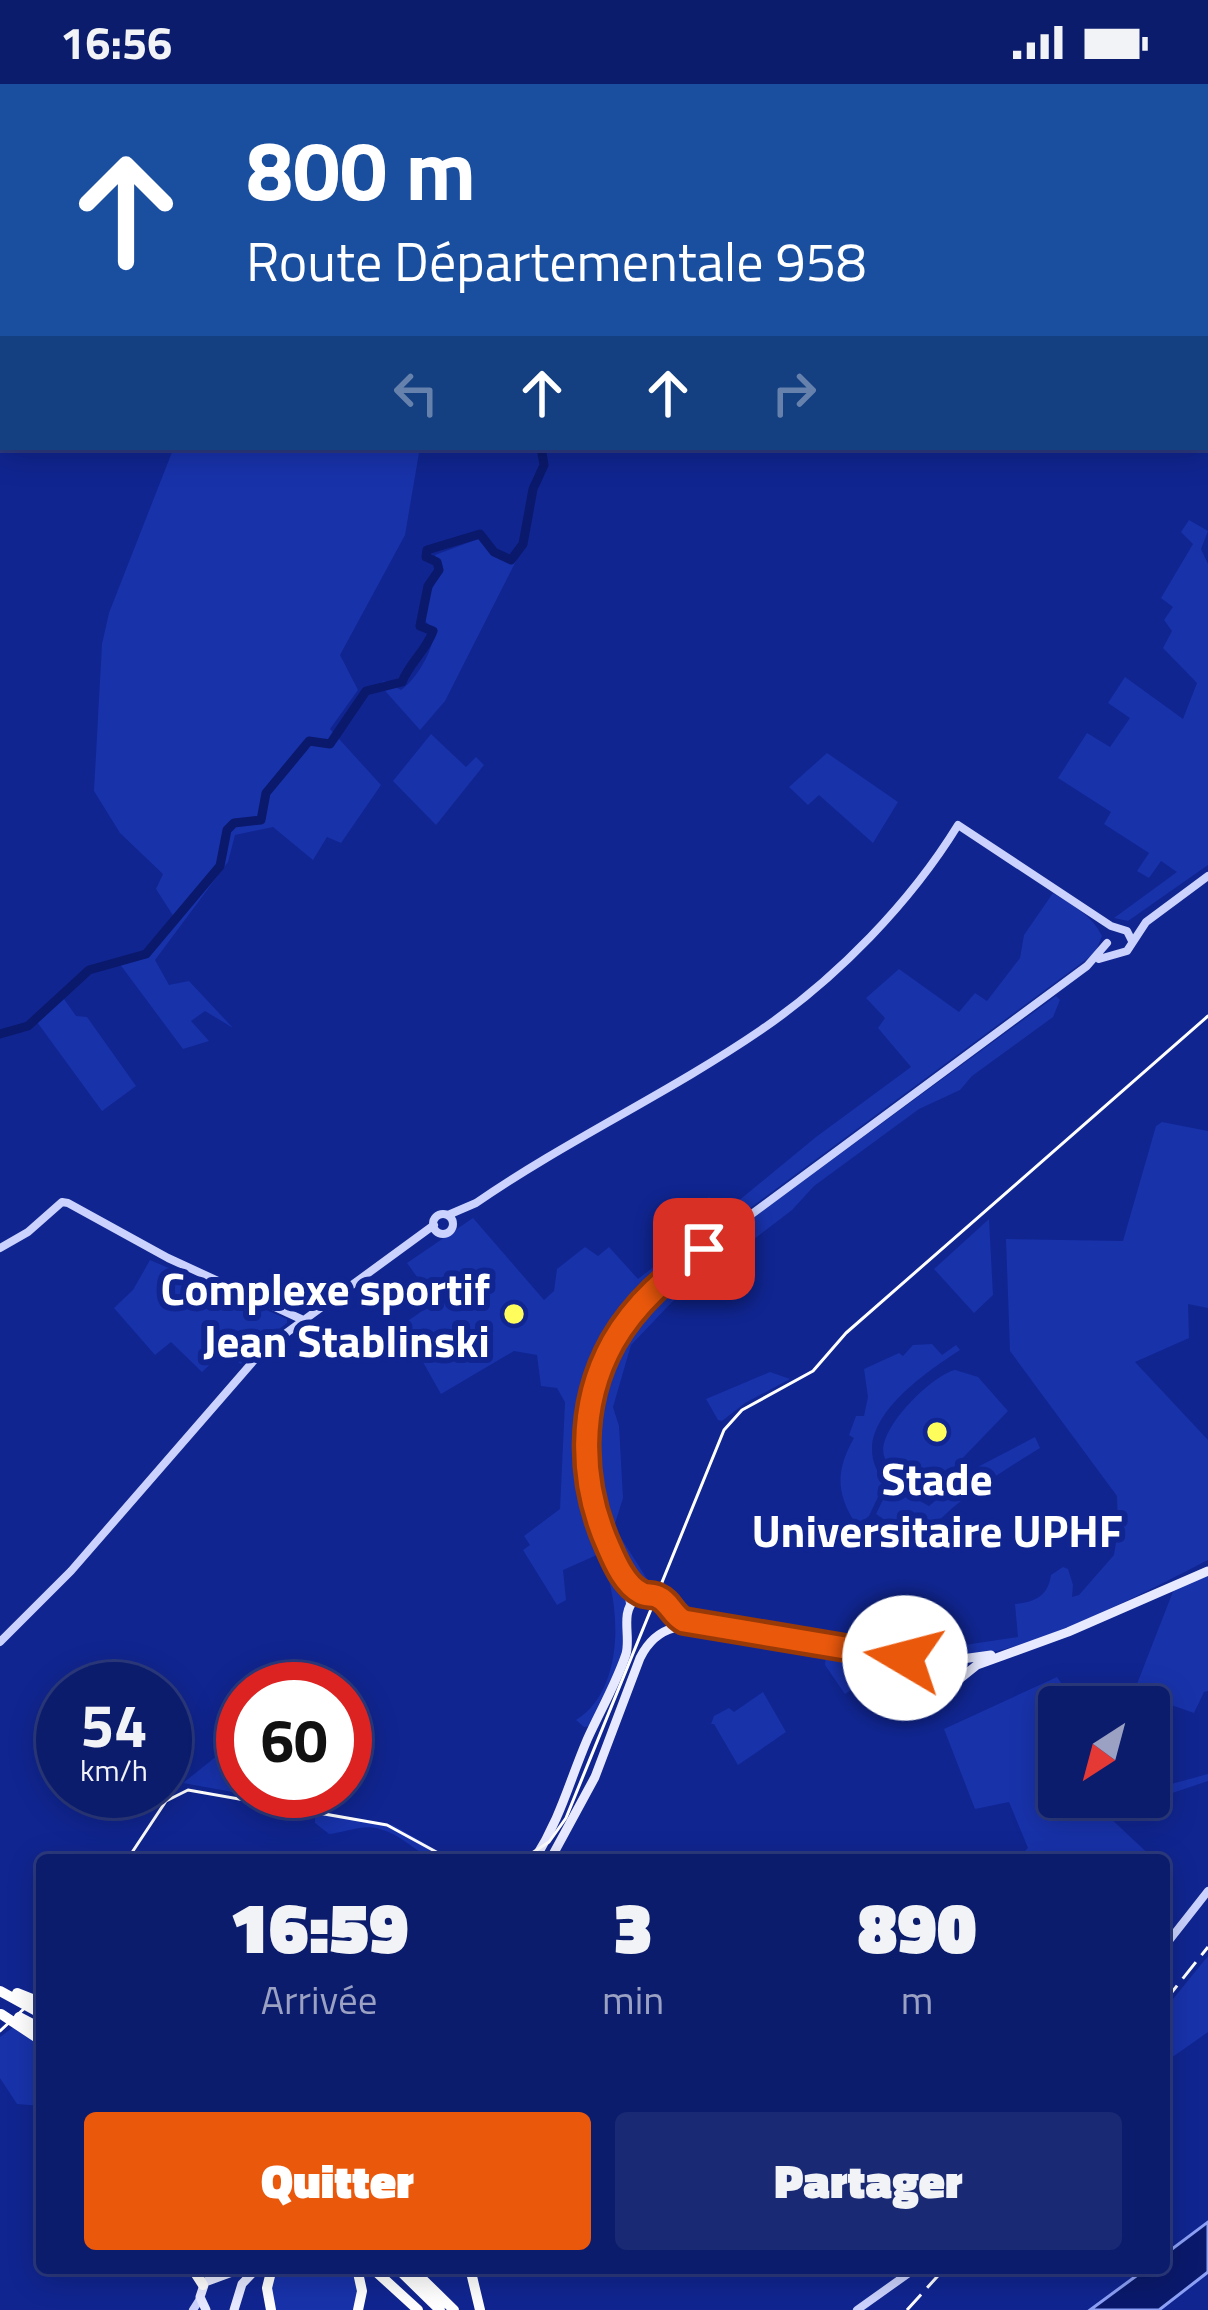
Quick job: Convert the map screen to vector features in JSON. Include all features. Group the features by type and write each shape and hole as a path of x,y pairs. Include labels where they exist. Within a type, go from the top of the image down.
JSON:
{"highway":[{"path":"1,1988 36,2005"},
{"path":"0,2012 36,2032"},
{"path":"194,2274 201,2292"},
{"path":"270,2274 267,2288 271,2310"},
{"path":"358,2274 362,2291 358,2310"},
{"path":"379,2274 418,2310"},
{"path":"390,2274 427,2310"},
{"path":"403,2274 440,2310"},
{"path":"417,2274 454,2310"},
{"path":"471,2274 480,2310"}],"main road":[{"path":"553,1854 590,1787 637,1666 652,1639 667,1630 700,1629 880,1660 904,1667 928,1690 940,1693 952,1689 959,1678 982,1663 1135,1603 1208,1568"},
{"path":"537,1854 566,1803 626,1654 630,1605 644,1595 663,1600 671,1614 703,1626 864,1653 926,1657 941,1652 953,1658 959,1678"},
{"path":"667,1630 671,1614"},
{"path":"629,1627 639,1637 652,1639"},
{"path":"953,1658 1026,1647"},
{"path":"920,1680 926,1657"},
{"path":"596,1725 612,1733"},
{"path":"572,1781 578,1788 590,1787"},
{"path":"206,2310 201,2292 214,2276 230,2274"},
{"path":"239,2290 252,2274"},
{"path":"226,2276 239,2290 234,2310"}],"street":[{"path":"0,1642 71,1571 254,1360 405,1249 439,1215 448,1216 476,1203 753,1036 793,1006 920,881 958,824 1121,929 1132,941"},
{"path":"630,1605 629,1591 599,1526 590,1492 588,1420 609,1350 649,1293 1087,966 1126,952 1146,922 1208,876"},
{"path":"1096,914 1115,953"},
{"path":"1087,966 1121,929 1146,922"},
{"path":"0,1248 28,1232 62,1202 168,1258 303,1320"},
{"path":"405,1249 443,1233 476,1203"},
{"path":"448,1216 452,1226"},
{"path":"434,1225 443,1233"},
{"path":"618,1568 644,1595"},
{"path":"1170,1940 1208,1892"},
{"path":"857,2310 908,2274"},
{"path":"193,2310 201,2292"}],"shaded area":[{"path":"173,450 419,450 405,535 340,655 358,690 330,729 381,785 341,843 327,837 313,860 273,827 235,835 228,862 155,960 169,985 189,981 233,1028 205,1011 191,1021 209,1041 183,1049 116,959 146,950 174,917 156,889 163,874 120,833 94,791 102,644 109,613"},
{"path":"1189,520 1208,531 1201,549 1208,564 1208,865 1128,921 1114,918 1177,872 1161,861 1149,878 1137,871 1149,853 1104,824 1111,812 1058,778 1087,733 1110,747 1130,718 1108,703 1125,677 1183,719 1197,683 1163,648 1172,631 1164,620 1173,607 1161,598 1193,544 1181,532"},
{"path":"481,538 518,557 445,701 420,730 379,684 384,681 401,690 428,654 434,629 426,622 427,608 442,571 435,555"},
{"path":"431,734 466,767 476,757 484,765 436,825 393,781"},
{"path":"827,753 898,802 873,843 819,795 808,805 789,787"},
{"path":"1053,893 1098,929 1102,936 1095,953 669,1268 623,1318 606,1348 584,1412 581,1479 591,1523 628,1598 622,1617 626,1646 592,1726 584,1727 576,1720 604,1688 615,1643 607,1573 599,1554 563,1570 566,1600 557,1605 523,1550 530,1545 524,1536 560,1509 565,1402 557,1388 541,1386 537,1355 514,1351 441,1394 402,1325 435,1302 407,1263 473,1218 544,1300 554,1291 557,1269 585,1247 598,1256 609,1247 638,1279 691,1238 660,1205 684,1205 691,1212 709,1197 725,1212 911,1067 878,1028 885,1018 866,998 899,969 959,1012 975,993 987,1001 1020,958 1024,935"},
{"path":"1056,996 1060,1000 1053,1017 972,1076 960,1090 919,1109 814,1186 792,1210 673,1301 631,1345 613,1407 619,1426 623,1498 614,1527 649,1582 638,1587 619,1562 602,1521 593,1444 600,1388 621,1338 637,1315 680,1271"},
{"path":"64,999 76,1016 87,1017 136,1086 102,1111 37,1022"},
{"path":"1162,1122 1208,1131 1208,1308 1188,1304 1189,1338 1135,1362 1208,1440 1208,1560 1044,1637 978,1654 954,1653 951,1647 1018,1637 1015,1604 1039,1597 1051,1575 1063,1567 1073,1585 1072,1597 1079,1595 1114,1555 1117,1496 1010,1351 1006,1239 1123,1241 1156,1126"},
{"path":"989,1219 993,1295 974,1313 934,1269"},
{"path":"150,1260 287,1319 287,1323 241,1364 223,1352 202,1372 171,1342 155,1355 114,1308 133,1290"},
{"path":"932,1344 942,1355 956,1345 960,1350 907,1389 879,1424 874,1462 885,1482 869,1516 860,1523 854,1521 840,1480 856,1416 864,1416 868,1397 864,1369 899,1353 903,1356 913,1345"},
{"name":"Stade Universitaire UPHF","path":"955,1370 978,1377 1008,1411 927,1495 891,1469 884,1445 908,1405"},
{"path":"770,1372 790,1379 718,1420 706,1399"},
{"path":"1035,1437 1040,1448 957,1504 922,1545 876,1514 890,1485 929,1506 972,1470"},
{"path":"1208,1574 1208,1691 1194,1713 1170,1705 1170,1686 1136,1686 1174,1589"},
{"path":"826,1653 875,1661 900,1672 932,1709 920,1714 907,1703 883,1713 863,1682 845,1694 825,1665"},
{"path":"1057,1677 1063,1686 1038,1686 1038,1818 1110,1818 1149,1854 1022,1854 1028,1848 1009,1802 975,1809 944,1729"},
{"path":"763,1692 786,1732 738,1765 711,1724 714,1716 729,1708 734,1712"},
{"path":"216,1757 216,1789 192,1785 192,1776"},
{"path":"1208,1774 1208,1781 1170,1794 1170,1784"},
{"path":"315,1818 393,1825 444,1854 424,1854 376,1828 329,1834"},
{"path":"1208,1956 1208,2032 1174,2056 1170,2055 1170,2003"},
{"path":"15,2026 36,2040 36,2106 17,2104 0,2078 0,2037"},
{"path":"1208,2222 1208,2272 1159,2310 1090,2310 1139,2274 1170,2274 1170,2250"},
{"path":"275,2274 354,2274 358,2288 354,2310 275,2310 271,2288"}],"waterway":[{"path":"0,1034 28,1026 89,970 146,954 220,866 227,830 234,823 261,820 266,793 309,741 330,744 366,691 402,682 433,631 420,626 428,586 439,570 437,562 426,557 427,550 480,534 494,552 511,560 523,544 533,489 544,465 542,450"}],"tram line":[{"path":"530,1854 549,1842 566,1818 724,1430 742,1410 813,1371 846,1333 1208,1016"},
{"path":"131,1854 166,1801 188,1790 387,1825 440,1854"},
{"path":"0,2031 36,1998"}],"railway":[{"path":"1170,1994 1208,1947"},
{"path":"907,2310 940,2274"}],"place":[{"name":"Complexe sportif Jean Stablinski","path":"514,1314"},
{"name":"Stade Universitaire UPHF","path":"937,1432"}],"route":[{"path":"704,1249 638,1305 609,1350 595,1388 586,1443 588,1481 615,1562 638,1591 661,1598 671,1614 684,1621 905,1658"}]}
